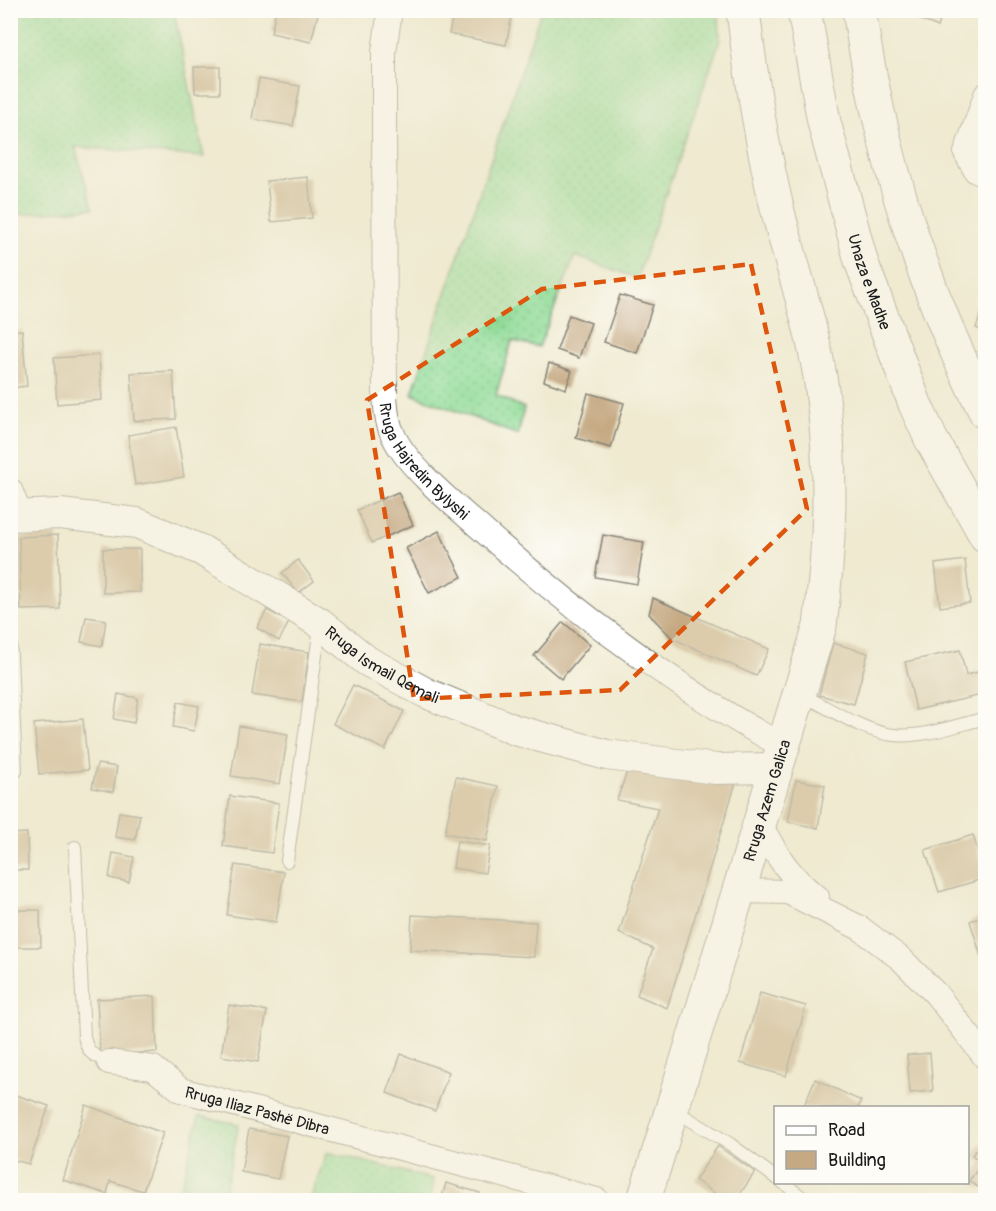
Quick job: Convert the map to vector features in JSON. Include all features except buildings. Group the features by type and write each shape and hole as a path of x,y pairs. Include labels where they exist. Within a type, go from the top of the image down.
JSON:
{"main road":[{"name":"Rruga Azem Galica","path":"644,1200 820,626 829,552 830,491 822,390 816,357 773,188 750,72 743,10"},
{"name":"Unaza e Madhe","path":"804,10 824,122 865,272 892,349 932,441 986,536"},
{"path":"859,10 868,69 882,135 910,234 950,338 986,413"}],"street":[{"name":"Rruga Hajredin Bylyshi","path":"390,10 384,52 385,395 388,423 396,441 458,508 536,578 630,648 735,720 780,757"},
{"path":"986,95 966,153 976,171 986,175"},
{"name":"Rruga Ismail Qemali","path":"14,507 137,523 201,550 320,623 377,666 426,693 514,730 606,754 716,769 780,757"},
{"path":"760,824 780,862 804,888 901,959 936,994 986,1058"},
{"path":"738,898 823,910 860,928"},
{"name":"Rruga Iliaz Pashë Dibra","path":"109,1062 153,1068 181,1090 597,1200"}],"lane":[{"path":"287,861 320,623"},
{"path":"10,634 16,771"},
{"path":"800,693 874,730 892,735 913,735 986,718"},
{"name":"Rruga Iliaz Pashë Dibra","path":"75,847 84,1036 86,1048 93,1056 109,1062"},
{"path":"673,1109 730,1144 774,1177"},
{"path":"785,1184 806,1200"}],"highlighted area":[{"path":"751,264 807,509 620,690 414,699 367,400 542,289"}],"green space":[{"path":"11,10 174,11 204,157 75,147 93,208 11,215"},
{"path":"541,11 719,11 720,40 637,278 575,256 539,347 512,341 496,395 524,408 518,435 412,394"},
{"path":"199,1116 239,1124 223,1200 178,1200"},
{"path":"327,1152 433,1179 431,1200 310,1200"}]}
